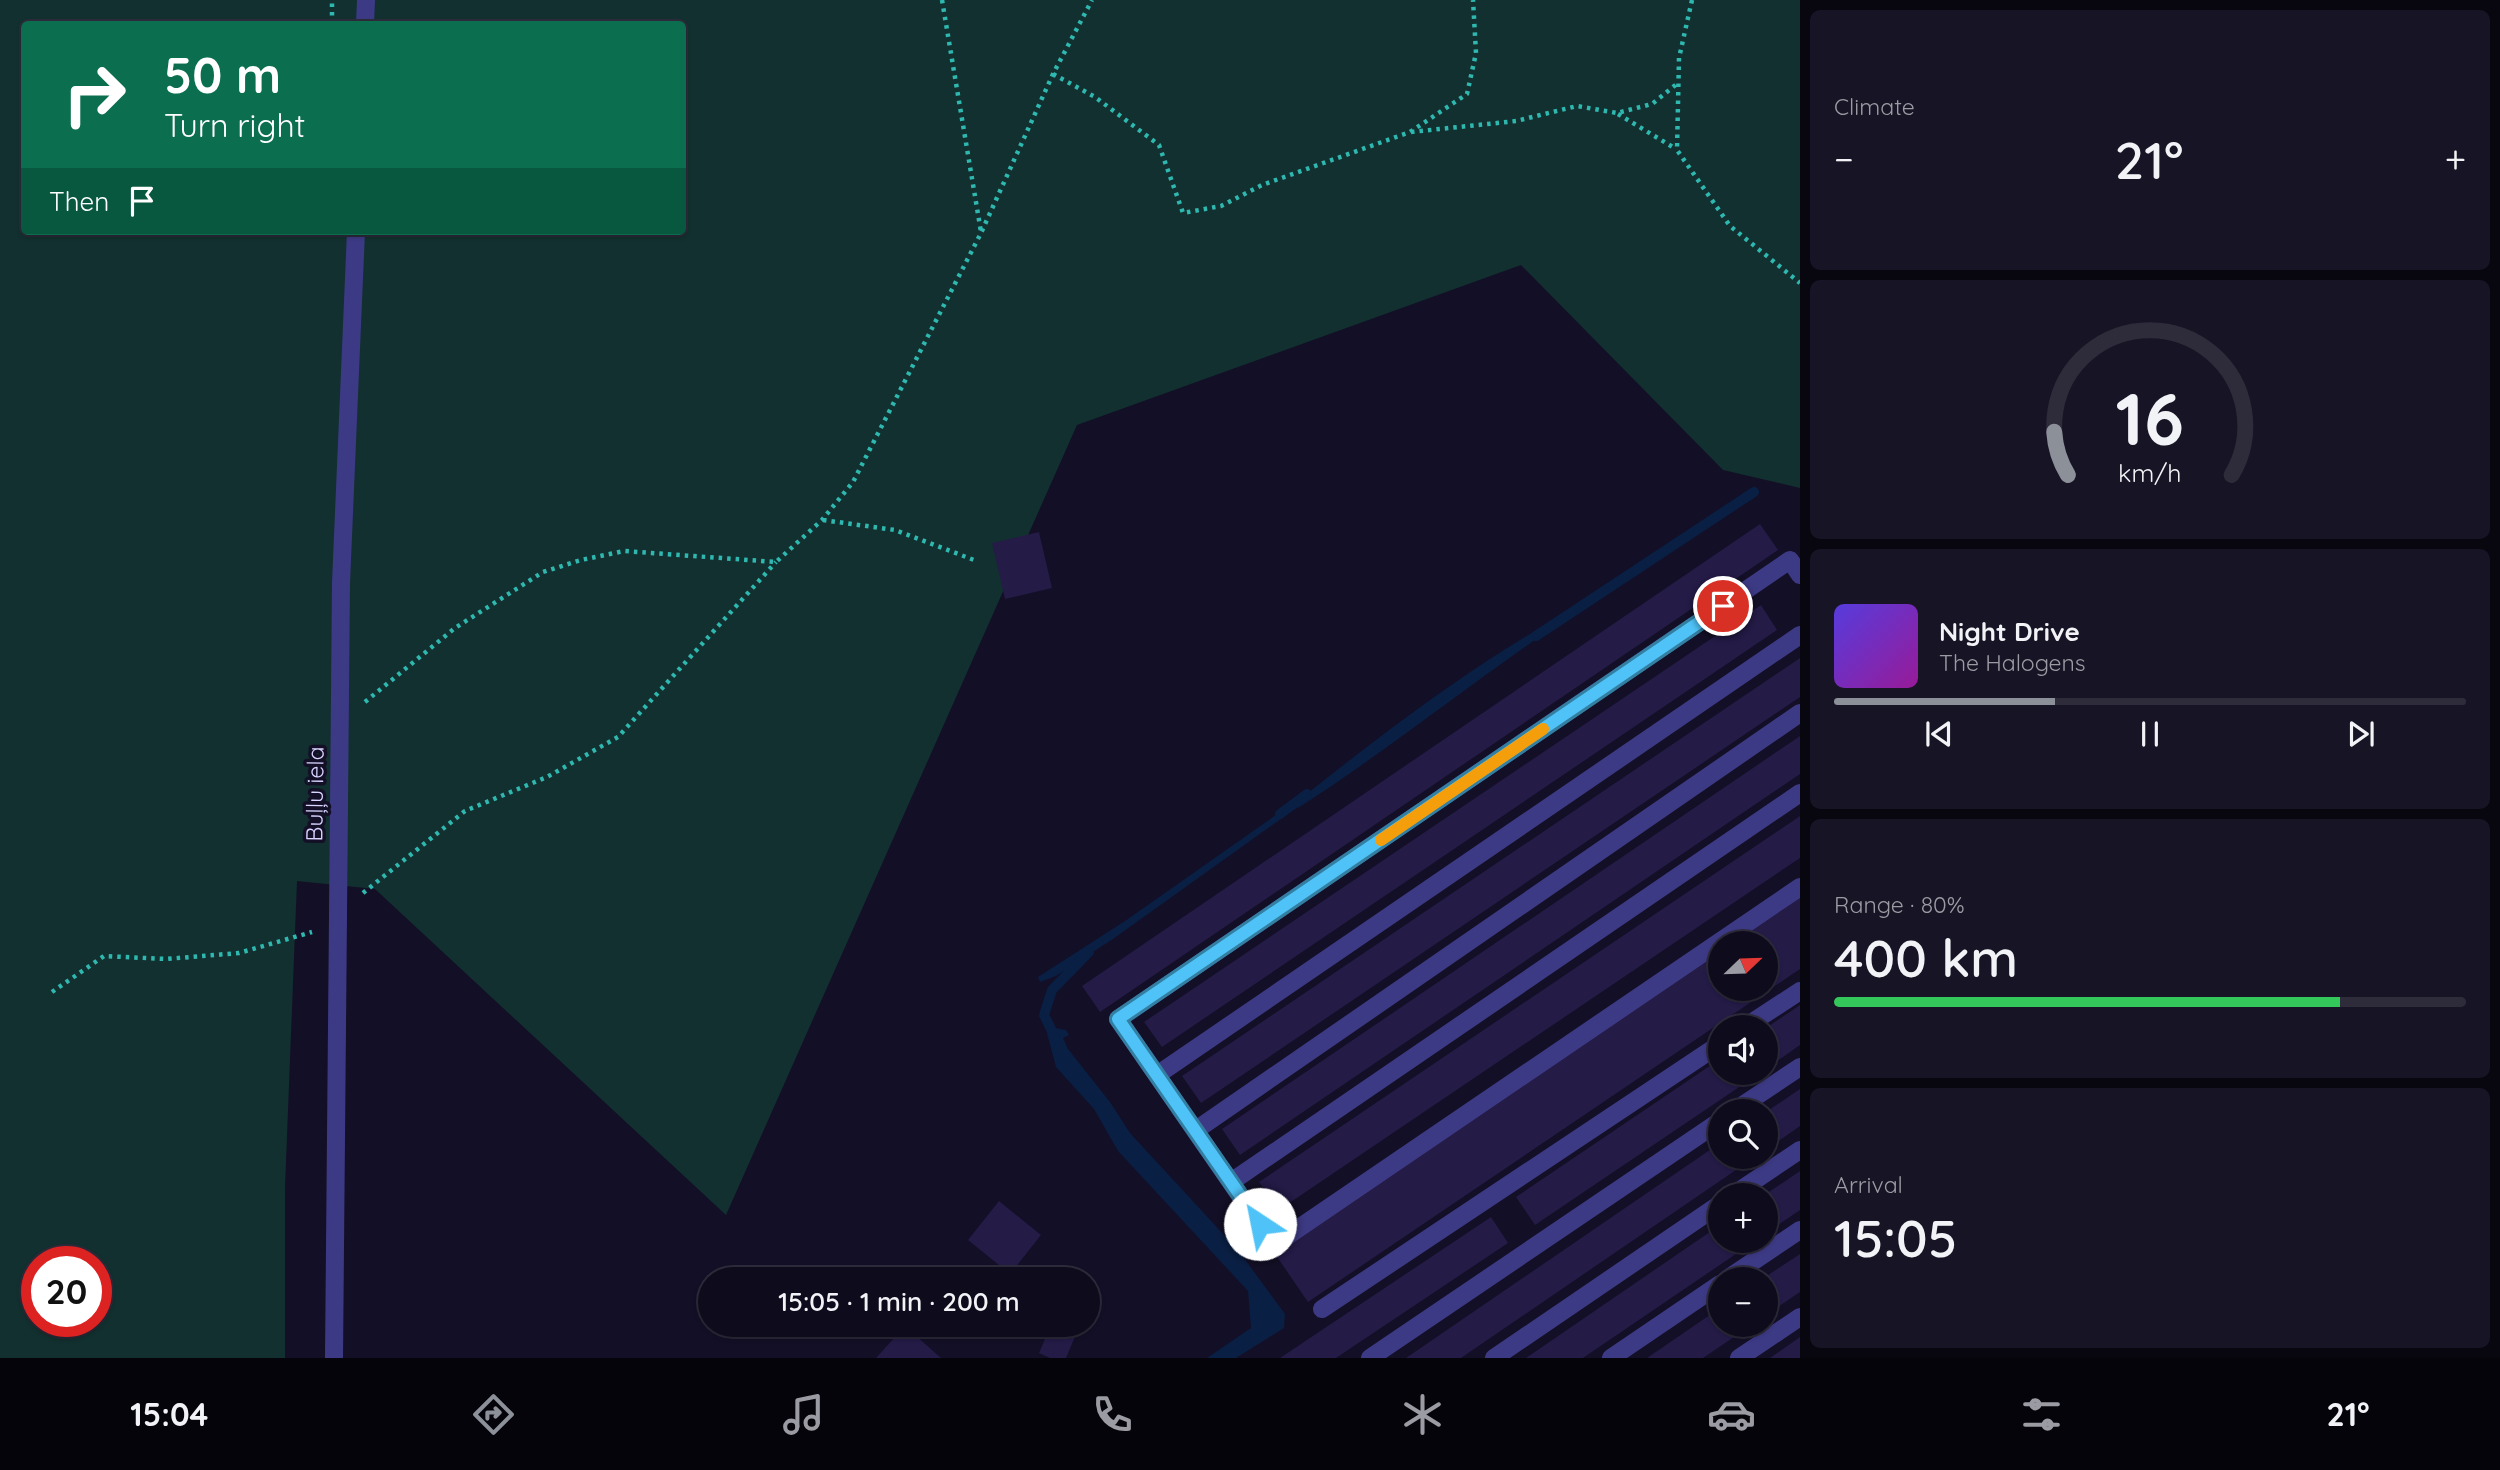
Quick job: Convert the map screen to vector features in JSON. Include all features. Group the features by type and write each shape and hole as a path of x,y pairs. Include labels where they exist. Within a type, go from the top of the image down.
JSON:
{"street":[{"path":"365,21 366,0"},
{"name":"Buļļu iela","path":"334,1358 341,583 356,235"},
{"path":"1800,575 1790,560 1118,1019 1274,1245 1800,887"},
{"path":"1157,1075 1800,635"},
{"path":"1196,1130 1800,713"},
{"path":"1231,1182 1800,793"},
{"path":"1763,1015 1800,991"},
{"path":"1322,1309 1708,1052"},
{"path":"1752,1099 1800,1067"},
{"path":"1370,1358 1708,1129"},
{"path":"1751,1183 1800,1150"},
{"path":"1494,1358 1708,1212"},
{"path":"1745,1267 1800,1230"},
{"path":"1611,1358 1708,1292"},
{"path":"1739,1358 1800,1317"}],"path":[{"path":"332,0 332,21"},
{"path":"52,992 104,956 166,959 239,953 318,930 465,811 547,777 618,737 776,562 822,520 853,482 981,233 1053,74 1092,0"},
{"path":"1410,132 1467,94 1476,53 1473,0"},
{"path":"1677,149 1679,58 1692,0"},
{"path":"941,1 981,233"},
{"path":"1053,74 1096,97 1158,145 1183,212 1221,206 1262,184 1410,132 1516,121 1577,106 1617,113 1677,149 1730,226 1800,283"},
{"path":"1617,113 1652,104 1678,83"},
{"path":"822,520 895,530 974,560"},
{"path":"341,723 455,628 543,572 624,551 776,562"}],"green space":[{"path":"0,0 1800,0 1800,488 1723,470 1521,265 1077,425 726,1215 375,889 297,881 285,1187 285,1358 0,1358"}],"water":[{"path":"1545,625 1548,631 1298,808 1295,803 1386,732 1448,687"},
{"path":"1290,805 1292,811 1113,939 1056,976 1040,982 1038,977 1125,921"},
{"path":"1045,1026 1066,1030 1069,1035 1063,1038 1068,1049 1110,1102 1130,1133 1238,1250 1285,1314 1284,1328 1236,1358 1207,1358 1251,1328 1248,1291 1118,1151 1094,1109 1056,1067"}],"building":[{"path":"1760,524 1778,550 1100,1012 1082,986"},
{"path":"1039,532 1052,588 1005,599 992,543"},
{"path":"1761,605 1777,630 1162,1047 1144,1022"},
{"path":"1800,658 1800,697 1201,1103 1182,1076"},
{"path":"1800,736 1800,774 1240,1155 1222,1129"},
{"path":"1800,816 1800,858 1279,1210 1259,1182"},
{"path":"1800,894 1800,969 1778,984 1778,931 1745,931"},
{"path":"1708,956 1708,1001 1753,1001 1732,1015 1708,1015 1708,1031 1308,1302 1273,1251"},
{"path":"1800,1005 1800,1045 1778,1061 1778,1020"},
{"path":"1708,1067 1708,1085 1742,1085 1722,1099 1708,1099 1708,1108 1535,1225 1516,1197"},
{"path":"1800,1089 1800,1126 1778,1142 1778,1104"},
{"path":"1708,1151 1708,1169 1737,1169 1717,1183 1708,1183 1708,1189 1461,1358 1406,1358"},
{"path":"1800,1171 1800,1210 1778,1225 1778,1186"},
{"path":"999,1201 1041,1235 1016,1267 1001,1267 968,1240"},
{"path":"1491,1217 1508,1243 1336,1358 1280,1358"},
{"path":"1708,1233 1708,1253 1737,1253 1717,1267 1708,1267 1708,1273 1583,1358 1526,1358"},
{"path":"1800,1254 1800,1292 1778,1307 1778,1268"},
{"path":"1708,1316 1708,1337 1734,1337 1703,1358 1647,1358"},
{"path":"895,1337 917,1337 941,1358 876,1358"},
{"path":"1046,1337 1075,1337 1066,1358 1050,1358 1039,1353"},
{"path":"1800,1337 1800,1358 1770,1358"}],"waterway":[{"path":"1536,636 1754,492"},
{"path":"1280,814 1307,794"},
{"path":"1055,1037 1044,1015 1052,990 1089,952"}],"slow traffic":[{"path":"1381,840 1543,729"}],"route":[{"path":"1260,1224 1118,1019 1723,606"}]}
